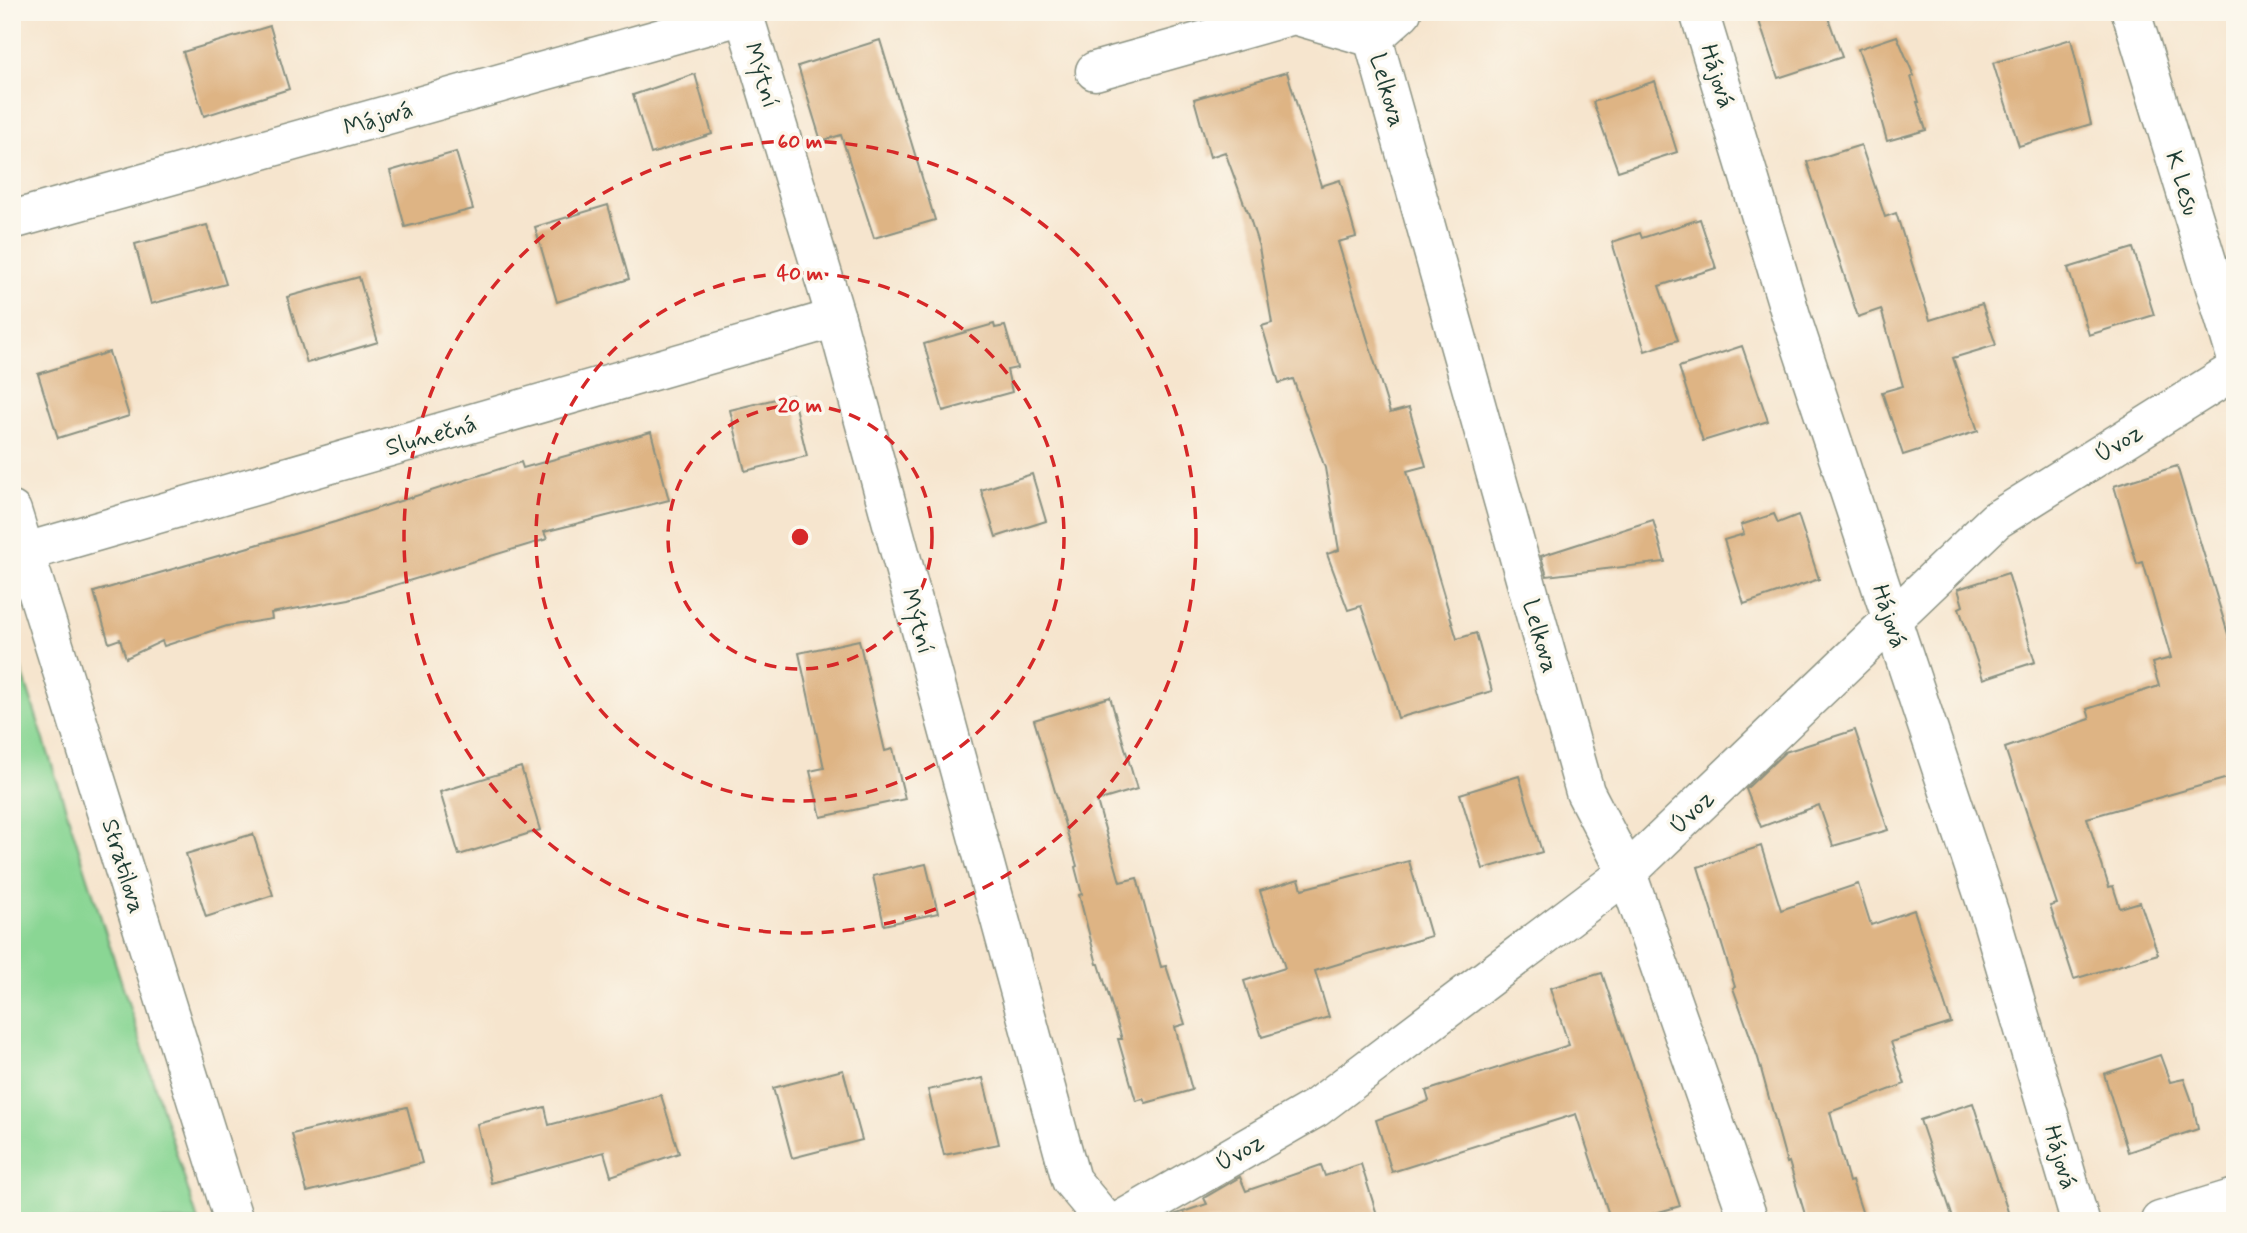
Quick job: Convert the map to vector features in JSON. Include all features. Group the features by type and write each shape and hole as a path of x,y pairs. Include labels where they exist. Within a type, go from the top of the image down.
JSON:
{"street":[{"name":"Lelkova","path":"1373,38 1402,12"},
{"name":"Hájová","path":"1699,12 1791,319 1992,921 2080,1221"},
{"name":"K Lesu","path":"2131,12 2235,353"},
{"name":"Májová","path":"12,220 744,14"},
{"name":"Mýtní","path":"744,14 836,318 1071,1180 1105,1221"},
{"name":"Lelkova","path":"1096,71 1294,15 1373,38"},
{"name":"Lelkova","path":"1373,38 1585,792 1627,873 1749,1221"},
{"name":"Slunečná","path":"26,552 836,318"},
{"name":"Úvoz","path":"1120,1221 1316,1108 1627,873 1996,520 2235,370"},
{"name":"Stratilova","path":"12,511 234,1221"},
{"path":"2160,1221 2235,1198"}],"green space":[{"path":"12,640 198,1221 12,1221"}],"building":[{"path":"1756,12 1826,12 1842,57 1778,78"},
{"path":"270,26 289,89 204,116 183,52"},
{"path":"1897,36 1914,76 1911,77 1926,130 1887,141 1858,49"},
{"path":"2071,39 2091,124 2019,146 1993,63"},
{"path":"880,40 935,220 874,238 841,135 821,141 798,66"},
{"path":"1287,72 1321,186 1340,180 1356,237 1338,242 1390,413 1409,408 1426,466 1407,471 1457,639 1476,633 1492,691 1398,718 1361,606 1348,610 1327,554 1339,550 1325,468 1293,379 1279,383 1262,326 1272,323 1259,247 1225,152 1210,157 1194,99"},
{"path":"695,74 712,134 651,154 633,95"},
{"path":"1655,81 1677,152 1618,171 1593,102"},
{"path":"1861,145 1885,217 1896,213 1930,320 1982,304 1996,345 1953,358 1978,431 1903,455 1882,392 1903,386 1881,309 1858,317 1807,162"},
{"path":"456,152 473,209 405,227 390,171"},
{"path":"608,205 629,279 557,302 535,227"},
{"path":"1700,219 1716,268 1659,286 1678,340 1645,351 1612,242 1640,233 1642,238"},
{"path":"207,225 226,284 151,304 135,244"},
{"path":"2133,248 2154,315 2089,335 2068,268"},
{"path":"359,277 378,342 307,363 287,297"},
{"path":"994,324 995,328 1005,326 1017,368 1007,370 1012,392 943,411 924,344"},
{"path":"1742,346 1768,421 1703,441 1679,367"},
{"path":"109,352 129,416 58,438 38,374"},
{"path":"792,395 807,456 745,471 730,410"},
{"path":"651,432 669,500 544,532 547,539 349,599 271,613 272,619 227,626 164,646 162,641 126,658 120,639 109,643 94,592 335,522 521,462 523,468"},
{"path":"2177,466 2235,657 2235,776 2087,818 2109,887 2113,886 2120,908 2140,902 2158,954 2074,979 2050,906 2057,904 2005,748 2090,719 2087,709 2159,686 2152,663 2171,658 2143,562 2137,564 2114,486"},
{"path":"1032,474 1046,521 996,537 981,490"},
{"path":"1774,514 1778,523 1798,515 1819,579 1744,604 1724,540 1744,534 1741,525"},
{"path":"1653,520 1665,562 1547,576 1541,556"},
{"path":"2008,573 2035,662 1983,679 1959,608 1963,606 1958,589"},
{"path":"859,640 885,751 893,749 905,799 821,817 810,771 824,768 799,653"},
{"path":"1110,697 1137,789 1097,801 1120,882 1137,878 1161,967 1166,966 1185,1024 1175,1027 1192,1090 1146,1103 1143,1099 1136,1101 1118,1039 1122,1039 1097,964 1079,895 1082,894 1075,867 1077,866 1034,720"},
{"path":"1855,730 1888,830 1833,846 1819,805 1761,827 1746,789 1785,752"},
{"path":"521,767 540,830 459,855 440,792"},
{"path":"1519,776 1542,852 1483,869 1460,794"},
{"path":"253,834 273,895 206,917 186,854"},
{"path":"1761,846 1781,910 1858,884 1871,925 1914,910 1951,1023 1891,1042 1905,1084 1830,1112 1849,1182 1852,1181 1865,1221 1807,1221 1789,1162 1787,1163 1758,1058 1733,988 1735,987 1698,867"},
{"path":"1409,861 1431,936 1315,971 1329,1017 1262,1037 1244,981 1285,968 1260,891 1299,879 1302,889"},
{"path":"926,864 938,913 884,925 873,876"},
{"path":"1602,973 1680,1206 1627,1221 1611,1221 1576,1114 1392,1172 1376,1120 1429,1101 1426,1091 1569,1045 1550,988"},
{"path":"2160,1055 2170,1082 2184,1079 2198,1129 2128,1152 2104,1074"},
{"path":"843,1070 862,1140 792,1158 773,1088"},
{"path":"983,1078 999,1144 944,1155 928,1090"},
{"path":"661,1095 679,1153 611,1176 604,1152 491,1183 477,1124 545,1107 549,1125"},
{"path":"1973,1103 2011,1221 1954,1221 1920,1120"},
{"path":"407,1107 422,1163 307,1192 292,1134"},
{"path":"1361,1164 1379,1221 1175,1221 1174,1215 1207,1204 1204,1198 1240,1177 1246,1191 1321,1165 1325,1176"}]}
